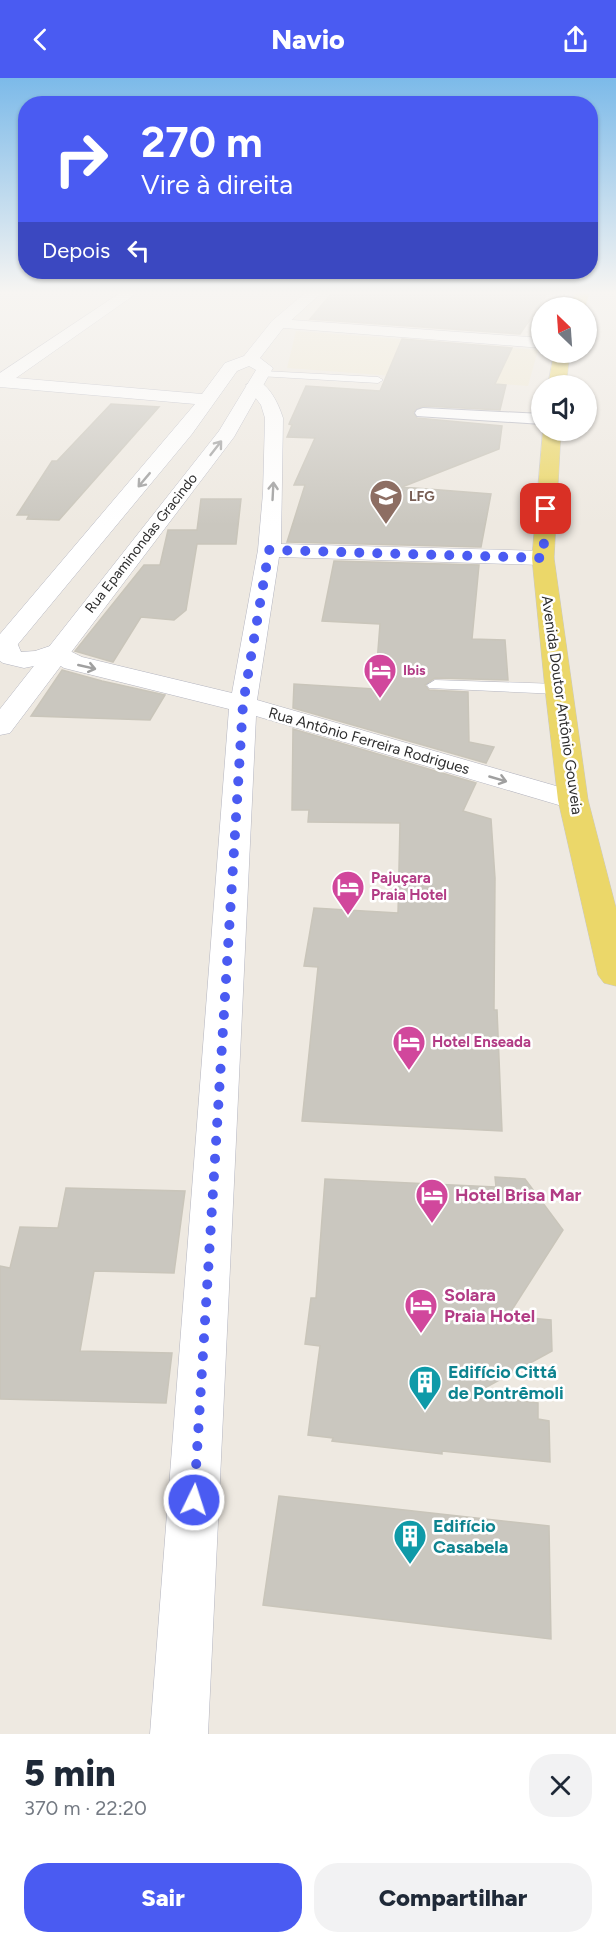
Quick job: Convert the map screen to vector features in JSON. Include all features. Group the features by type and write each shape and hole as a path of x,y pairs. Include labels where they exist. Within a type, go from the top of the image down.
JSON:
{"main road":[{"name":"Avenida Doutor Antônio Gouveia","path":"551,441 543,558 558,689 573,800 616,975"}],"street":[{"path":"0,381 16,370"},
{"name":"Rua Epaminondas Gracindo","path":"2,645 207,400 229,370"},
{"name":"Rua Epaminondas Gracindo","path":"0,726 227,433 256,373 245,370"},
{"path":"179,1734 243,704 269,550 273,493 274,418 256,373"},
{"path":"0,381 207,400"},
{"path":"423,413 531,418"},
{"path":"269,550 543,558"},
{"path":"2,645 5,654 16,660 37,660 56,652"},
{"name":"Rua Antônio Ferreira Rodrigues","path":"56,652 73,663 243,704 573,800"}],"lane":[{"path":"256,373 378,380"},
{"path":"435,685 558,689"}],"shaded area":[{"path":"318,370 532,370 528,386"}],"building":[{"path":"389,370 501,370 495,384 506,385 500,410 423,406 413,412 417,418 502,426 499,449 402,487 491,494 481,547 287,542 305,485 294,485 315,438 287,437 292,425 289,424 306,386 380,391"},
{"path":"111,404 159,407 59,520 27,519 29,515 17,515 52,461 57,461"},
{"path":"201,499 241,499 236,544 197,544 186,610 174,620 141,617 113,662 75,651 144,565 160,565 168,530 197,530"},
{"path":"334,561 479,565 472,639 505,640 508,680 435,678 425,685 429,690 468,692 469,742 494,747 486,763 293,708 294,684 375,689 380,624 322,621"},
{"path":"62,670 165,695 150,720 31,716"},
{"path":"293,729 476,783 463,811 491,819 495,878 494,1010 497,1010 502,1131 302,1121 318,967 304,966 314,908 398,913 400,823 308,822 309,810 292,810"},
{"path":"495,1177 525,1179 563,1230 508,1316 551,1320 552,1351 472,1395 538,1403 538,1419 549,1421 550,1462 442,1451 442,1454 332,1441 333,1438 308,1435 320,1346 305,1344 311,1298 316,1298 325,1179 496,1187"},
{"path":"66,1188 185,1191 174,1273 94,1271 80,1351 172,1353 166,1403 0,1399 0,1266 10,1268 20,1227 58,1228"},
{"name":"Edifício Casabela","path":"279,1496 549,1526 551,1639 263,1605"}],"place":[{"name":"LFG","path":"386,525"},
{"name":"Ibis","path":"380,699"},
{"name":"Pajuçara Praia Hotel","path":"348,916"},
{"name":"Hotel Enseada","path":"409,1071"},
{"name":"Hotel Brisa Mar","path":"432,1224"},
{"name":"Solara Praia Hotel","path":"421,1334"},
{"name":"Edifício Cittá de Pontrêmoli","path":"425,1411"},
{"name":"Edifício Casabela","path":"410,1565"}],"route":[{"path":"194,1500 243,704 269,550 543,558 546,509"}]}
